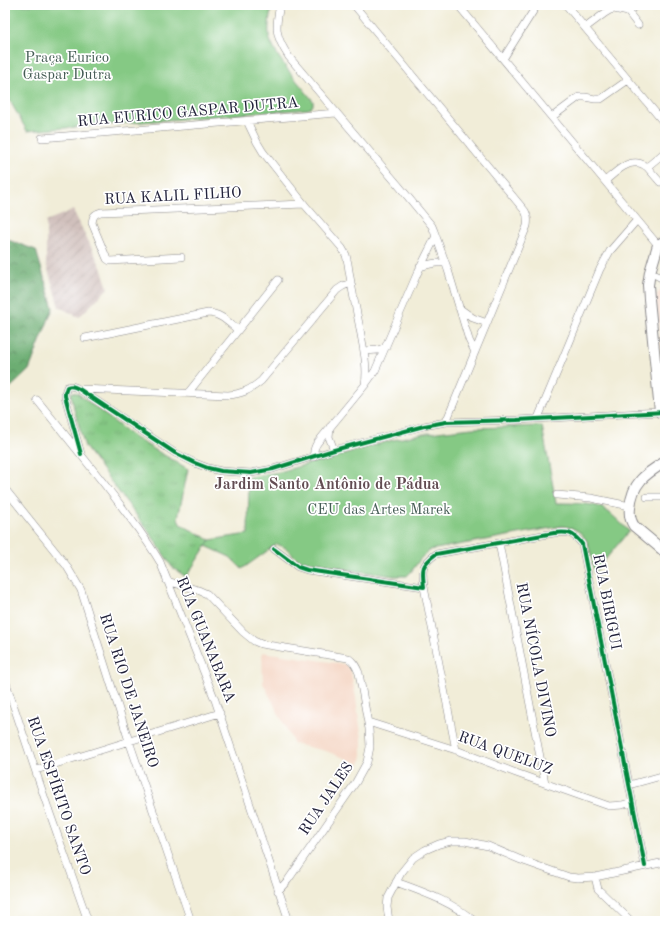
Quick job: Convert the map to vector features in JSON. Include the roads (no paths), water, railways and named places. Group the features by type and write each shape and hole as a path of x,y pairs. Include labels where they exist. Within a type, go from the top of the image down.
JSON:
{"street":[{"path":"280,5 276,22 277,35 282,47 432,226 469,340 475,352"},
{"path":"354,5 528,215 527,226 446,422"},
{"path":"81,454 65,396 66,387 70,386 74,386 175,453 195,463 221,471 251,472 273,469 334,450 424,426 446,422 663,412 648,285 650,272 662,243 637,220 458,5"},
{"path":"503,59 537,5"},
{"path":"566,5 665,124"},
{"path":"628,12 638,5"},
{"path":"585,28 605,13 614,9 628,12 638,24"},
{"path":"552,117 579,97 595,100 602,99 628,80"},
{"name":"RUA EURICO GASPAR DUTRA","path":"42,138 336,113"},
{"path":"247,121 263,152 304,204 342,248 346,256 364,351 367,377 365,385"},
{"path":"647,167 665,152"},
{"path":"605,181 623,166 631,163 638,163 647,167 660,182"},
{"name":"RUA KALIL FILHO","path":"181,257 110,261 107,259 92,223 93,217 95,214 101,212 304,204"},
{"path":"538,418 600,270 610,251 637,220"},
{"path":"314,457 315,446 365,385 377,366 420,267 436,236"},
{"path":"420,267 438,262 445,263"},
{"path":"650,272 665,280"},
{"path":"188,393 278,280"},
{"path":"79,390 228,395 235,395 245,392 253,388 261,381 337,290 351,283"},
{"path":"459,308 468,315 487,323"},
{"path":"85,338 208,313 220,315 238,330"},
{"path":"364,351 378,350 386,347"},
{"name":"RUA GUANABARA","path":"37,400 81,454 149,544 160,562 220,713 289,921"},
{"path":"330,427 329,437 334,450"},
{"path":"665,462 651,470 636,485 631,497 629,514 631,522 634,526 665,552"},
{"name":"RUA RIO DE JANEIRO","path":"5,489 66,565 81,590 129,741 190,921"},
{"path":"557,495 591,498 630,506"},
{"path":"647,497 665,497"},
{"name":"RUA BIRIGUI","path":"456,750 424,587 423,567 426,561 436,554 564,532 571,533 582,544 645,866"},
{"name":"RUA NÍCOLA DIVINO","path":"499,543 545,782"},
{"path":"274,549 298,567 307,570 424,587"},
{"name":"RUA JALES","path":"167,581 207,594 243,632 254,641 261,644 348,658 353,661 356,666 369,729 370,747 367,762 356,782 288,880 278,891"},
{"name":"RUA ESPÍRITO SANTO","path":"5,680 50,815 88,921"},
{"path":"36,770 220,713"},
{"name":"RUA QUELUZ","path":"368,722 456,750 609,806 622,805 632,802"},
{"path":"629,784 665,775"},
{"path":"389,921 387,907 388,898 401,872 414,858 425,850 451,841 466,841 488,846 522,860 578,878 595,877 665,862"},
{"path":"595,877 598,889 631,921"},
{"path":"396,882 440,899 474,921"}],"district":[{"name":"Jardim Santo Antônio de Pádua","path":"327,485"}],"park label":[{"name":"Praça Eurico Gaspar Dutra","path":"67,66"},
{"name":"CEU das Artes Marek","path":"379,510"}]}
